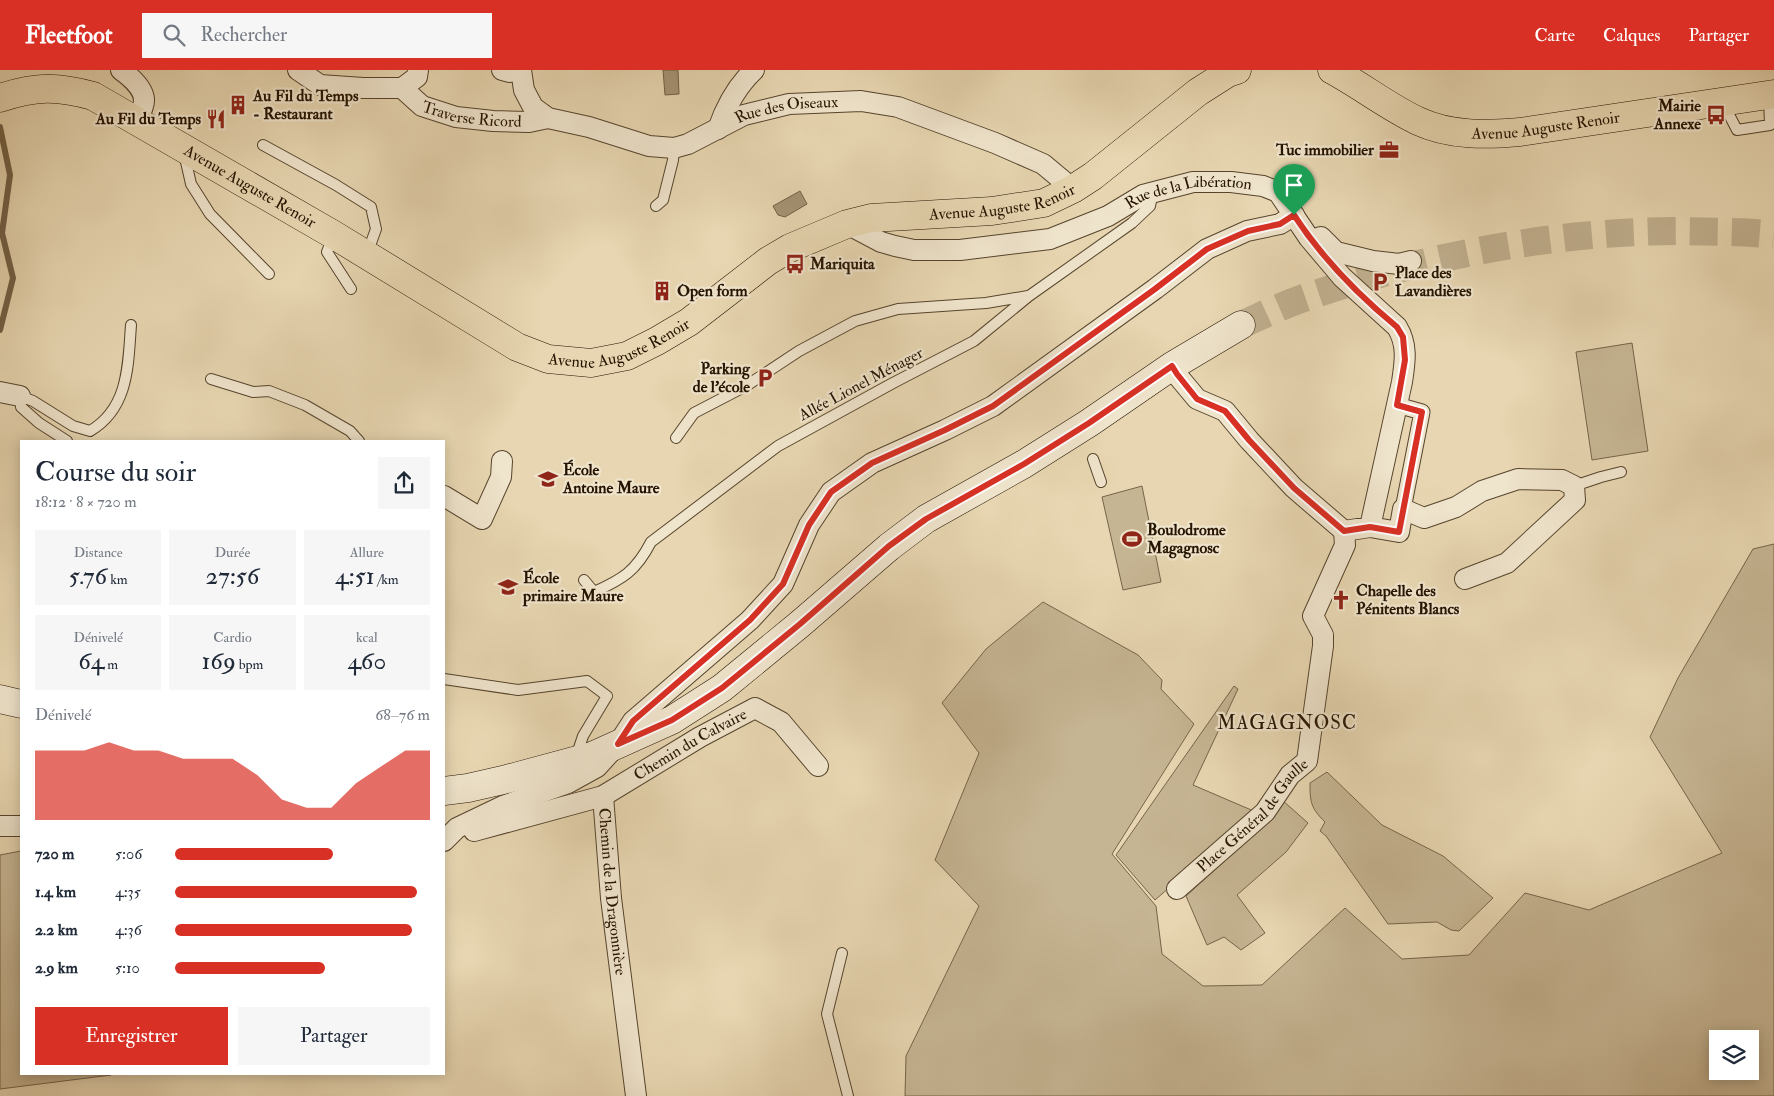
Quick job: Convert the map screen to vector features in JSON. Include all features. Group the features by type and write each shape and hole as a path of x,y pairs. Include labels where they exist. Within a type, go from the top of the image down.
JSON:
{"main road":[{"name":"Avenue Auguste Renoir","path":"0,98 26,90 46,87 68,89 93,96 334,235 517,348 548,359 591,363 627,356 657,341 689,322 768,261 790,248 847,224 871,218 890,216 992,211 1044,202 1073,189 1093,176 1198,92 1228,73 1237,70"},
{"name":"Avenue Auguste Renoir","path":"1336,71 1420,122 1460,133 1498,134 1520,132 1771,94"},
{"path":"457,792 592,756 672,720 722,688 800,624 889,546 926,519 1024,464 1089,423 1172,366 1242,324"},
{"path":"0,699 20,704"}],"street":[{"path":"121,70 140,89 144,97 144,106 136,121"},
{"path":"298,70 320,85 363,88 402,88 417,77 418,70"},
{"path":"502,70 509,72 517,70"},
{"path":"521,70 524,90 534,107 548,118"},
{"path":"718,129 727,105 742,81 754,70"},
{"name":"Traverse Ricord","path":"402,88 422,106 456,117 528,122 548,118"},
{"name":"Rue des Oiseaux","path":"548,118 589,127 649,146 674,148 688,144 744,115 789,104 861,102 898,107 995,143 1043,164 1073,189"},
{"name":"Rue de la Libération","path":"847,224 881,242 895,246 914,250 960,250 1050,238 1108,216 1143,195 1194,182 1231,182 1263,186 1278,192 1309,238 1342,276 1397,327 1403,337 1405,360 1370,527"},
{"path":"445,840 457,828 495,809 568,783 597,767 618,744 633,721 750,620 783,584 809,525 831,492 872,463 993,406 1147,295 1207,249 1248,231 1280,224 1294,215"},
{"path":"1309,238 1320,238 1336,252 1373,261 1399,264 1411,262"},
{"path":"1172,366 1197,399 1225,411 1294,488 1344,531 1370,527 1399,532 1422,412 1397,405"},
{"path":"0,392 20,396"},
{"path":"445,497 482,520 501,477 502,461"},
{"path":"1403,509 1424,518 1456,507 1482,491 1518,479 1562,480 1574,486 1575,500 1507,563 1465,579"},
{"name":"Place Général de Gaulle","path":"1177,888 1265,812 1290,775 1307,761 1322,646 1322,635 1313,616 1345,545 1344,531"},
{"name":"Chemin du Calvaire","path":"603,796 700,737 755,708 781,722 818,766"},
{"name":"Chemin de la Dragonnière","path":"445,847 478,828 603,796 611,898 636,1096"},
{"path":"0,826 20,826"}],"lane":[{"path":"263,145 336,185 371,207 376,229 366,255"},
{"path":"656,206 663,200 673,160 674,148"},
{"path":"183,149 191,184 210,214 269,274"},
{"name":"Allée Lionel Ménager","path":"584,580 594,592 618,581 642,560 651,542 778,446 974,341 1029,296 1132,224 1150,206 1154,191"},
{"path":"334,235 327,252 352,289"},
{"path":"676,438 694,413 746,386 799,351 855,321 898,309 986,303 1029,296"},
{"path":"65,440 39,423 21,408 20,396 33,401 73,426 90,431 102,424 116,405 128,373 131,324"},
{"path":"211,379 253,392 269,391 306,405 350,431 358,440"},
{"path":"1093,459 1101,482"},
{"path":"1574,486 1621,472"},
{"path":"445,679 518,690 587,680 607,696 583,736 575,760"},
{"path":"842,953 827,1014 848,1096"}],"shaded area":[{"path":"663,70 678,70 679,94 665,95"},
{"path":"800,191 807,204 785,217 778,215 773,206"},
{"path":"1632,343 1648,451 1592,460 1576,352"},
{"name":"Boulodrome Magagnosc","path":"1142,486 1161,582 1123,590 1102,497"},
{"path":"1774,544 1774,1096 905,1096 906,1056 979,906 935,860 979,753 942,703 986,649 1043,602 1138,655 1162,680 1161,689 1194,724 1112,854 1156,906 1162,954 1203,986 1262,985 1345,908 1402,959 1469,955 1525,893 1589,910 1722,853 1650,737 1678,678 1753,549"},
{"path":"1234,686 1238,689 1193,785 1256,812 1155,900 1116,855"},
{"path":"1327,772 1382,825 1443,856 1493,898 1459,931 1451,930 1437,922 1388,924 1326,836 1320,831 1325,822 1312,805 1310,783"},
{"path":"1282,800 1308,823 1286,852 1237,895 1265,933 1241,950 1224,937 1207,945 1186,896 1260,829"},
{"path":"20,851 20,1075 111,1075 0,1089 0,855"}],"waterway":[{"path":"0,127 10,175 2,233 13,278 0,330"}],"tunnel":[{"path":"1241,325 1278,308 1347,284 1394,270 1489,249 1537,241 1634,232 1683,231 1774,235"}],"place":[{"name":"Au Fil du Temps - Restaurant","path":"238,105"},
{"name":"Mairie Annexe","path":"1716,115"},
{"name":"Au Fil du Temps","path":"216,119"},
{"name":"Tuc immobilier","path":"1389,150"},
{"name":"Mariquita","path":"795,264"},
{"name":"Place des Lavandières","path":"1380,282"},
{"name":"Open form","path":"662,291"},
{"name":"Parking de l'école","path":"765,378"},
{"name":"École Antoine Maure","path":"548,479"},
{"name":"Boulodrome Magagnosc","path":"1132,539"},
{"name":"École primaire Maure","path":"508,587"},
{"name":"Chapelle des Pénitents Blancs","path":"1341,600"}],"district":[{"name":"MAGAGNOSC","path":"1287,723"}],"route":[{"path":"1294,215 1309,238 1342,276 1397,327 1403,337 1405,360 1397,405 1422,412 1413,448 1399,532 1370,527 1344,531 1294,488 1225,411 1197,399 1172,366 1089,423 1024,464 926,519 889,546 800,624 722,688 672,720 618,744 633,721 750,620 783,584 809,525 831,492 872,463 993,406 1030,381 1207,249 1248,231 1280,224 1294,215"}]}
